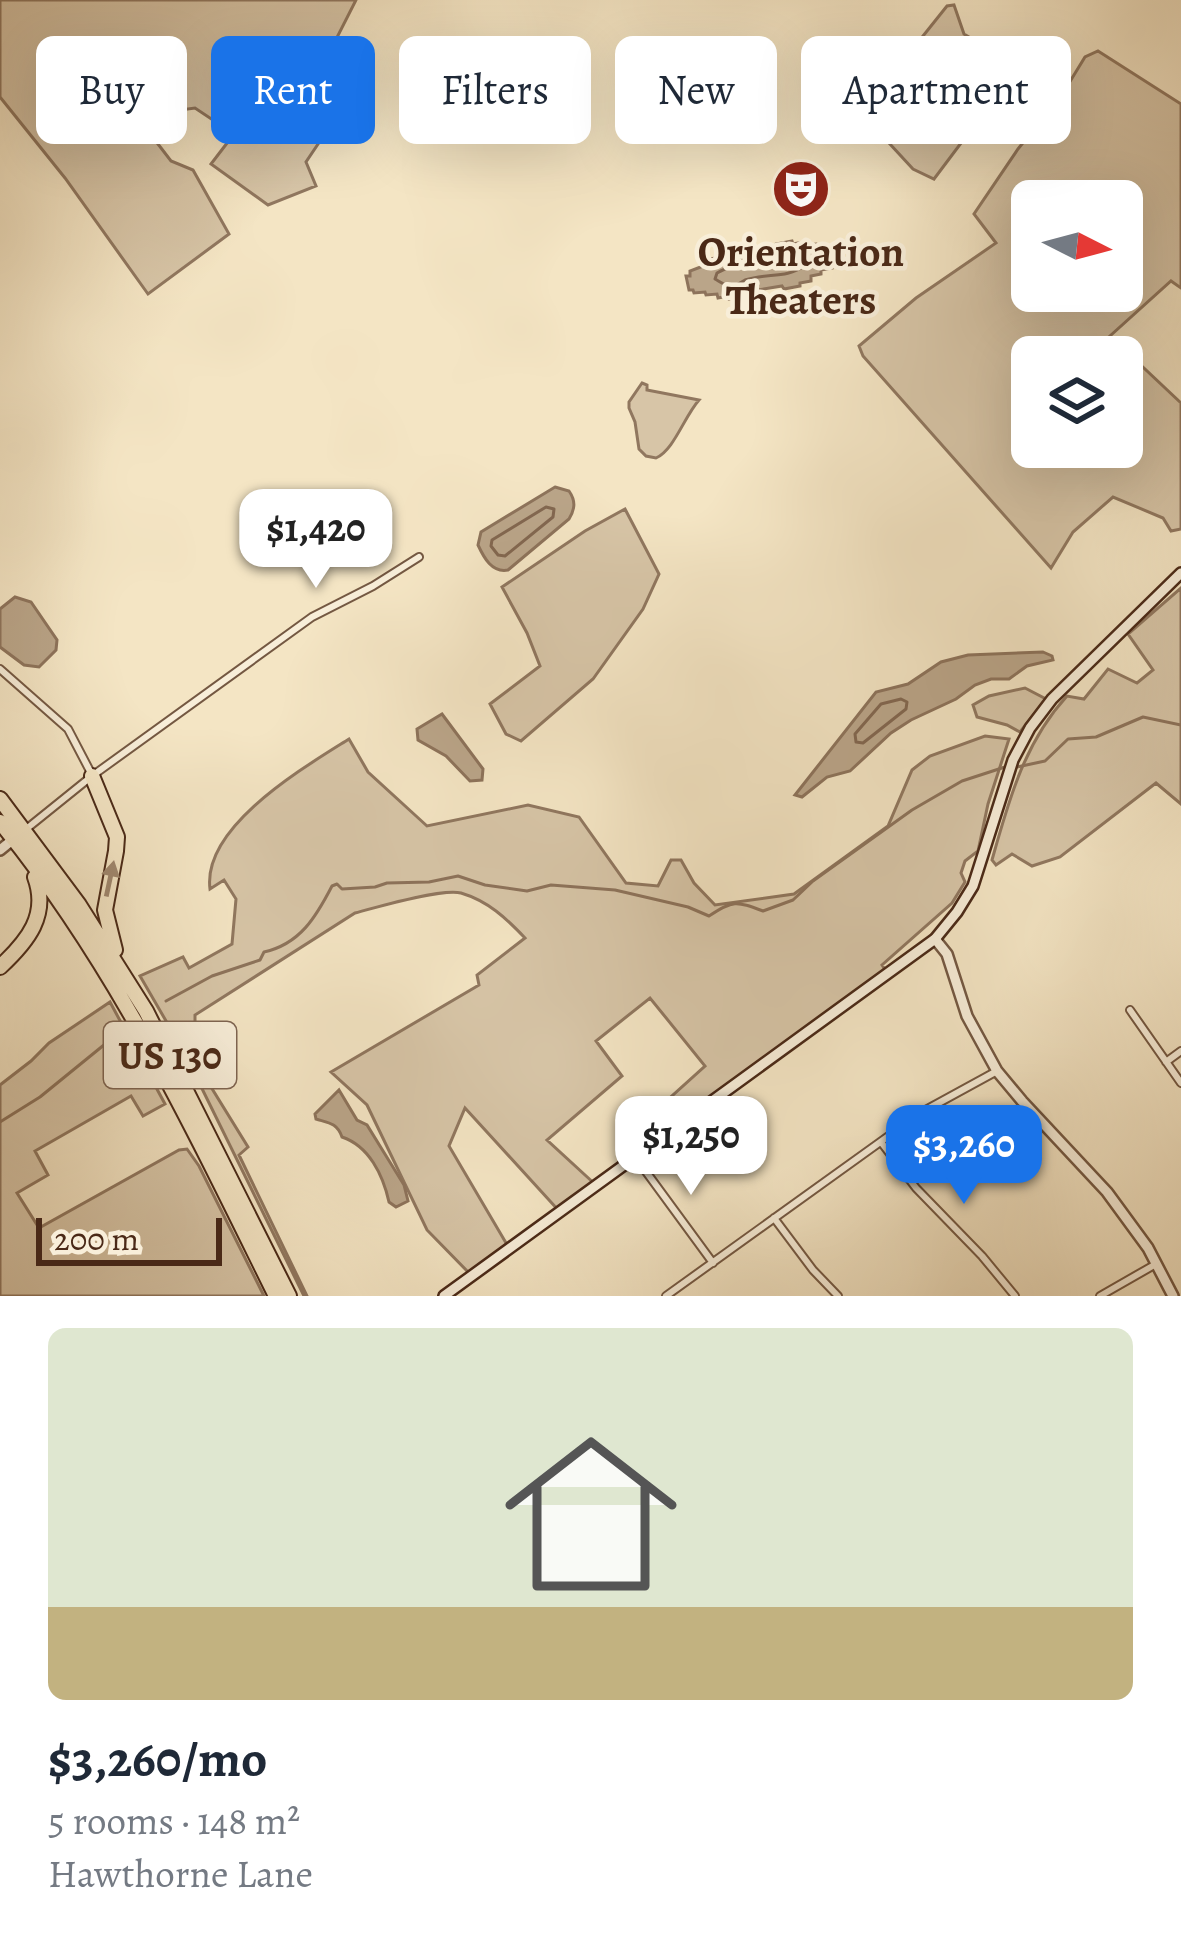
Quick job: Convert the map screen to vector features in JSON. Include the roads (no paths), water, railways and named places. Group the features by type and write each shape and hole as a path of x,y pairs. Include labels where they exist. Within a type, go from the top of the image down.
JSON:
{"highway":[{"path":"92,776 116,837 105,915 129,983"},
{"name":"US 130","path":"0,799 29,861 91,949 153,1051 276,1296"},
{"name":"US 130","path":"0,822 19,834 79,905 129,983 188,1090 289,1296"},
{"path":"0,967 37,921 42,895 29,861"}],"main road":[{"path":"444,1296 935,939 973,886 1013,760 1030,728 1052,699 1181,573"},
{"path":"0,850 19,834"},
{"path":"935,939 946,954 967,1016 997,1070 1096,1178 1173,1296"}],"street":[{"path":"19,834 312,617 418,557"},
{"path":"0,669 68,729 92,776"},
{"path":"1130,1010 1181,1084"},
{"path":"1166,1062 1181,1051"},
{"path":"666,1296 945,1098 997,1070"},
{"path":"881,1142 916,1188 1015,1296"},
{"path":"636,1158 712,1262"},
{"path":"774,1218 838,1296"},
{"path":"1100,1296 1156,1264"}],"water":[{"path":"792,241 833,249 835,263 811,276 811,281 784,289 745,292 745,296 729,299 689,290 686,276 711,263 710,259"},
{"path":"555,487 571,495 574,505 569,519 508,570 493,567 478,545 481,532"},
{"path":"15,597 31,602 57,640 56,650 39,667 24,665 0,647 0,609"},
{"path":"1043,652 1053,660 1027,666 1009,679 975,685 891,733 850,771 827,777 802,797 795,795 876,692 908,684 941,662 968,655"},
{"path":"442,714 483,769 482,780 470,781 446,756 418,740 417,729"},
{"path":"339,1090 357,1120 367,1125 404,1185 408,1201 396,1207 389,1202 367,1154 342,1137 335,1126 316,1119 315,1114"}],"waterway":[{"path":"1017,767 1045,761 1068,739 1096,737 1143,717 1181,725"},
{"path":"166,1001 288,943 306,928 337,884 342,889 375,887 458,876 527,891 551,885 615,890 709,916 735,904 763,911 793,900 912,810 962,781 1005,767"},
{"path":"0,1122 40,1097 126,1027"}],"place":[{"name":"Orientation Theaters","path":"801,189"}]}
